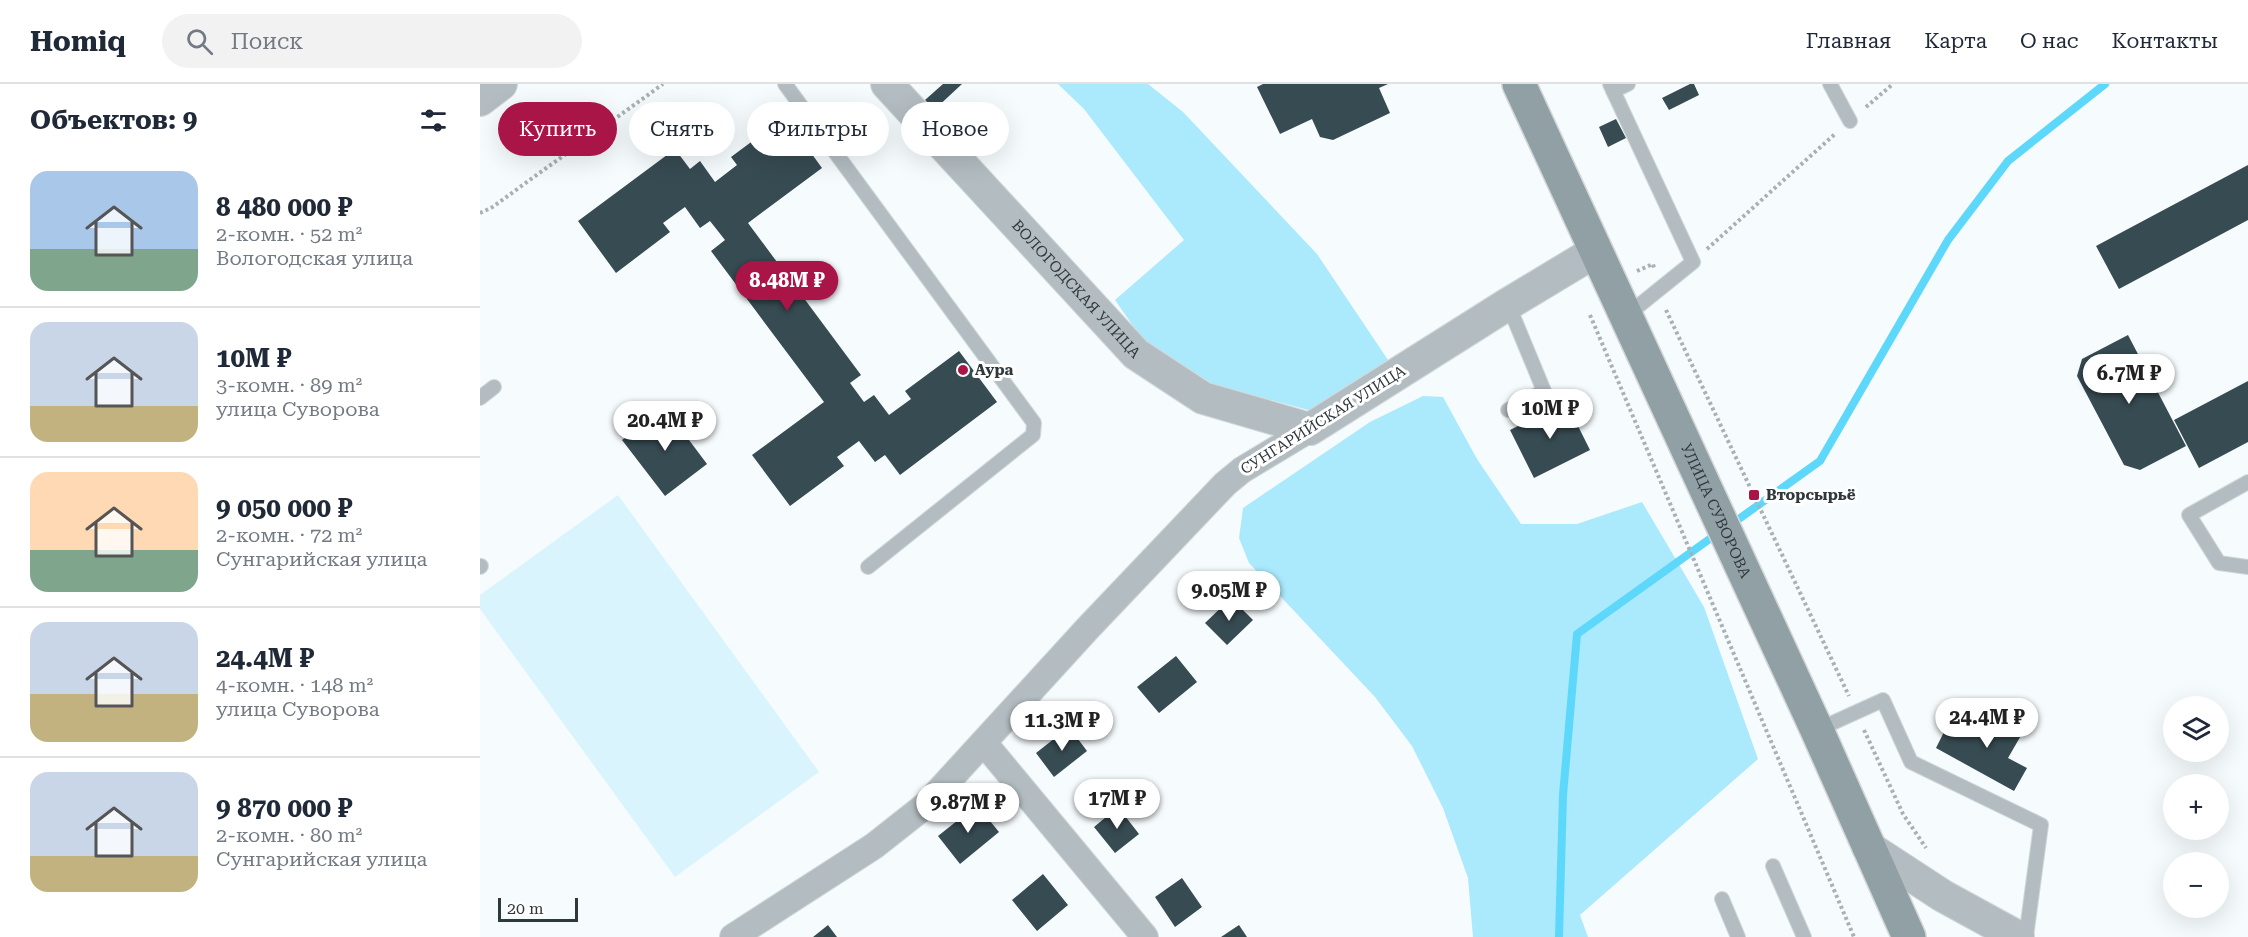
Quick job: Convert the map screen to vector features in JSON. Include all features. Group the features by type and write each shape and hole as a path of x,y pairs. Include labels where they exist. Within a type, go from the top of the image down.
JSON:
{"main road":[{"name":"УЛИЦА СУВОРОВА","path":"1520,84 1910,937"}],"street":[{"path":"480,100 501,84"},
{"name":"ВОЛОГОДСКАЯ УЛИЦА","path":"887,84 1136,354 1203,398 1310,429"},
{"name":"СУНГАРИЙСКАЯ УЛИЦА","path":"743,935 874,846 926,805 1088,628 1225,484 1242,470 1596,251"},
{"path":"984,743 1145,937"},
{"path":"1868,847 1943,896 2018,937"}],"lane":[{"path":"785,84 1034,423 1034,435 868,567"},
{"path":"1626,316 1693,262 1611,88 1628,84"},
{"path":"1830,84 1850,121"},
{"path":"1508,304 1544,391 1508,410"},
{"path":"480,398 494,387"},
{"path":"2248,482 2189,515 2219,563 2248,567"},
{"path":"1817,730 1883,700 1911,762 2042,825 2026,937"},
{"path":"1773,866 1804,937"},
{"path":"1722,899 1738,937"}],"path":[{"path":"480,213 491,208 663,84"},
{"path":"1693,262 1893,84"},
{"path":"1653,264 1657,291 1903,813 1929,851"},
{"path":"1587,309 1854,937"}],"shaded area":[{"path":"1058,84 1148,84 1183,112 1317,254 1390,363 1312,411 1214,385 1142,339 1115,300 1184,240 1084,109"},
{"path":"1423,396 1443,397 1477,459 1521,524 1577,524 1642,502 1704,607 1758,759 1580,915 1588,937 1473,937 1468,878 1443,808 1412,746 1375,697 1249,563 1239,538 1243,508 1370,422"},
{"path":"618,495 819,772 675,877 480,609 480,595"}],"building":[{"path":"943,84 962,84 943,102 925,100"},
{"path":"1263,84 1388,84 1379,88 1390,113 1333,140 1320,137 1312,119 1280,134 1257,87"},
{"path":"1694,84 1699,95 1669,110 1662,98"},
{"path":"1616,119 1626,138 1608,147 1599,127"},
{"path":"747,145 747,156 813,156 822,168 748,223 861,375 850,383 864,402 874,395 889,415 911,399 905,391 959,351 997,402 900,475 885,455 875,462 859,441 837,457 844,466 790,506 752,455 824,402 711,251 725,240 710,221 700,228 685,207 663,223 670,232 616,273 578,221 666,156 680,156 690,169 700,161 715,182 737,165 731,157"},
{"path":"2248,165 2248,220 2119,289 2096,246"},
{"path":"2128,335 2186,446 2140,470 2124,465 2077,376 2082,359"},
{"path":"2248,381 2248,442 2199,468 2174,420"},
{"path":"1566,402 1590,450 1534,478 1510,430"},
{"path":"665,408 707,464 665,496 622,440"},
{"path":"1231,598 1253,620 1227,645 1205,623"},
{"path":"1176,656 1197,682 1159,713 1137,687"},
{"path":"1982,709 2023,732 2008,758 2027,768 2014,791 1936,748 1947,726 1966,737"},
{"path":"1069,727 1087,751 1054,777 1036,753"},
{"path":"977,805 999,832 960,864 938,836"},
{"path":"1118,807 1139,834 1115,853 1094,827"},
{"path":"1043,874 1068,905 1037,931 1012,900"},
{"path":"1182,878 1202,907 1175,927 1155,897"},
{"path":"828,925 837,937 813,937"},
{"path":"1239,925 1247,937 1221,937"}],"waterway":[{"path":"1729,526 1820,461 1948,240 2008,161 2105,84"},
{"path":"1559,937 1563,795 1577,634 1718,533"}],"place":[{"name":"Аура","path":"963,370"},
{"name":"Вторсырьё","path":"1754,495"}]}
